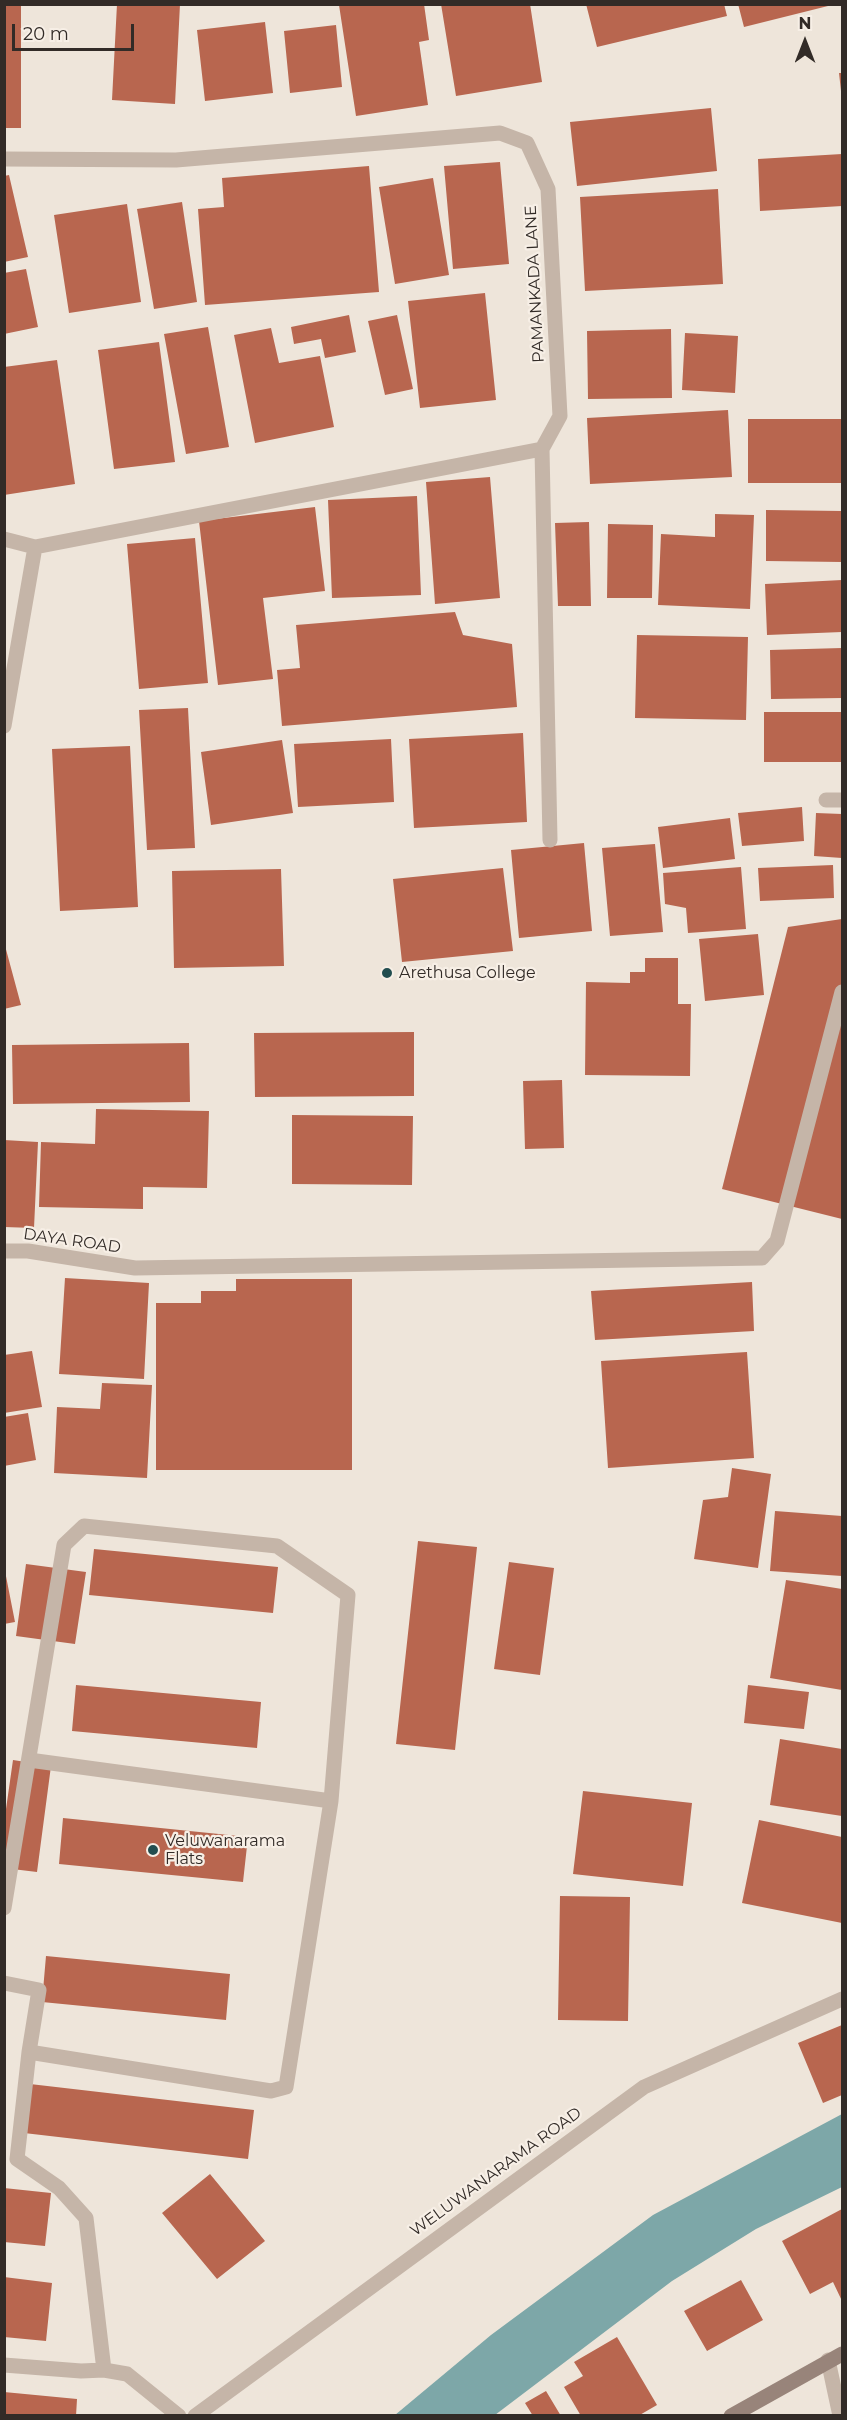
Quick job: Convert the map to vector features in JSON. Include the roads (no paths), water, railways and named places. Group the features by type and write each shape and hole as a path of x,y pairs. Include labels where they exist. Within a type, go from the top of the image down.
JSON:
{"main road":[{"path":"731,2415 828,2360 843,2354"}],"street":[{"name":"PAMANKADA LANE","path":"4,159 176,160 500,133 527,143 548,189 560,416 542,449 550,840"},
{"path":"4,539 35,547 542,449"},
{"path":"4,726 35,547"},
{"path":"826,800 843,800"},
{"name":"DAYA ROAD","path":"4,1251 28,1251 135,1268 762,1258 777,1241 843,992"},
{"path":"4,1908 64,1545 84,1526 278,1546 348,1595 331,1801 286,2086 271,2091 29,2052"},
{"path":"29,1760 331,1801"},
{"path":"4,1983 39,1990 11,2159 59,2188 86,2218 104,2370"},
{"name":"WELUWANARAMA ROAD","path":"195,2415 644,2086 843,2000"},
{"path":"828,2360 840,2415"},
{"path":"4,2365 81,2371 104,2370 127,2374 179,2415"}],"water":[{"path":"842,2114 842,2187 756,2229 672,2281 495,2415 395,2415 491,2335 653,2215"}],"place":[{"name":"Arethusa College","path":"387,973"},
{"name":"Veluwanarama Flats","path":"153,1850"}]}
